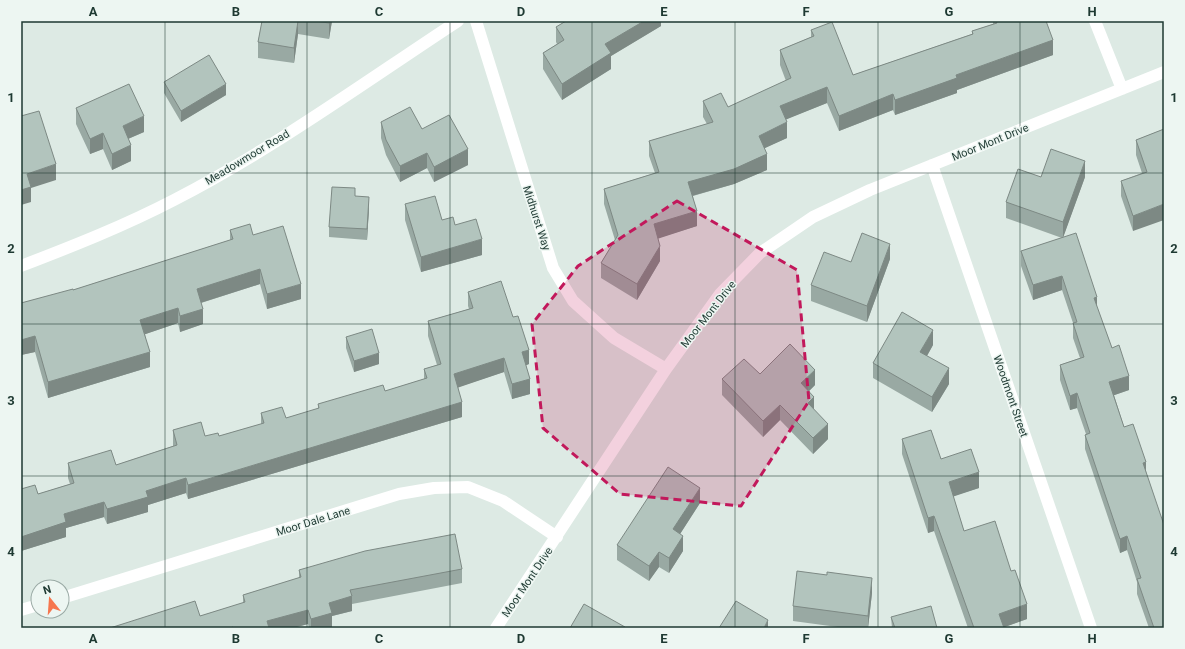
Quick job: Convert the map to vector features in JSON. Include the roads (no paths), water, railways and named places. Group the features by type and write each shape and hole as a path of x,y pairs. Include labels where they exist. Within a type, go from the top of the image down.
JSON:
{"street":[{"name":"Meadowmoor Road","path":"21,266 88,240 174,200 272,143 458,21"},
{"name":"Midhurst Way","path":"476,21 553,268 573,301 614,338 666,369"},
{"path":"1095,21 1122,89"},
{"name":"Moor Mont Drive","path":"496,628 666,369 720,294 760,253 813,217 870,190 1164,72"},
{"name":"Woodmont Street","path":"932,165 1091,628"},
{"name":"Moor Dale Lane","path":"70,596 400,494 434,488 468,487 503,501 557,537"}]}
